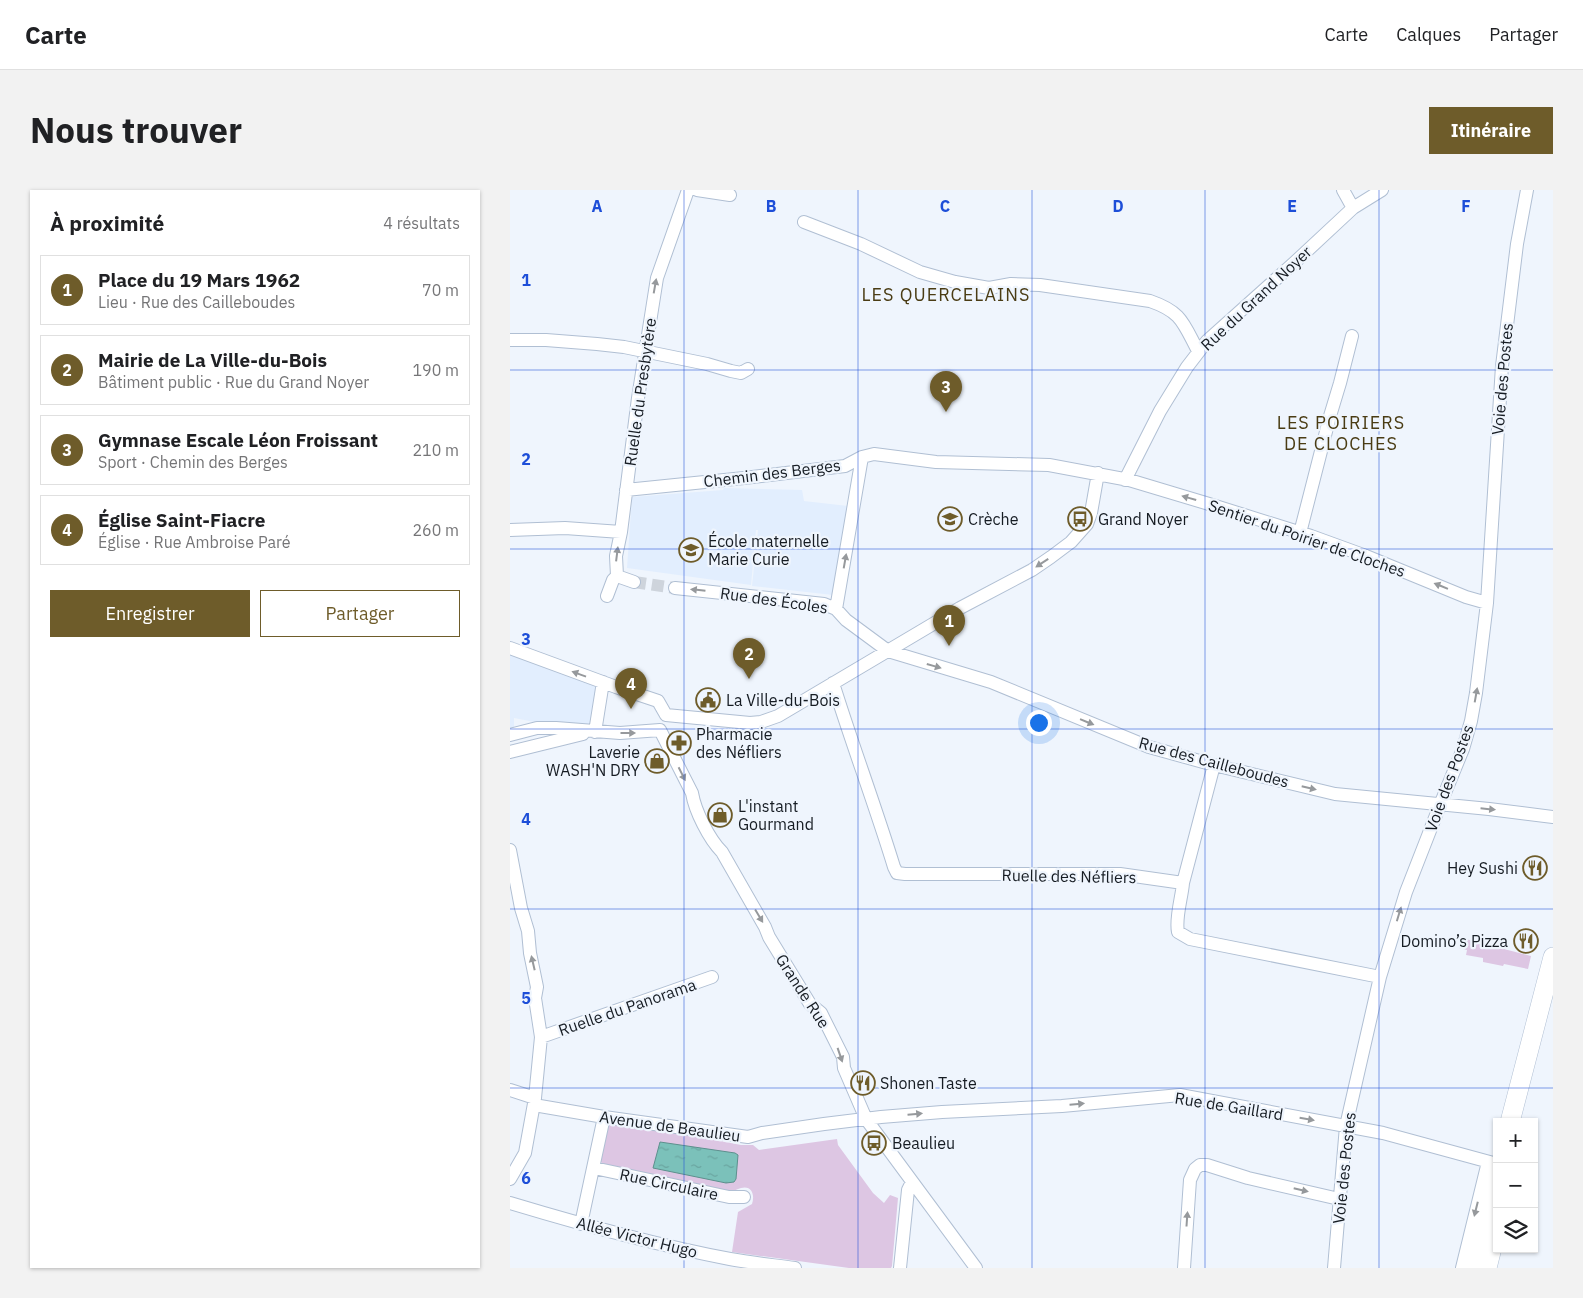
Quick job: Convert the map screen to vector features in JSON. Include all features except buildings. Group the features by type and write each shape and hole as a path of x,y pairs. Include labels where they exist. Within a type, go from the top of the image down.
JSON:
{"main road":[{"path":"1511,1118 1553,957"},
{"path":"1525,1118 1553,1006"},
{"path":"1472,1268 1493,1172"},
{"path":"1487,1268 1493,1244"}],"street":[{"name":"Ruelle du Presbytère","path":"607,596 613,580 617,576 616,556 657,278 688,190"},
{"path":"697,190 730,196"},
{"path":"1343,190 1353,208"},
{"name":"Rue du Grand Noyer","path":"1125,480 1160,411 1198,351 1353,208 1382,190"},
{"name":"Voie des Postes","path":"1334,1268 1346,1126 1380,977 1406,892 1463,749 1471,721 1482,654 1487,603 1502,366 1517,244 1527,190"},
{"path":"804,222 861,244 920,272 955,282 989,288 1011,284 1040,284 1157,304 1174,312 1181,319 1198,351"},
{"path":"1300,533 1352,336"},
{"path":"510,340 580,342 624,347 707,364 731,372 741,372 748,369"},
{"name":"Chemin des Berges","path":"626,490 845,466 862,457 874,454 936,462 1049,464 1125,480"},
{"path":"836,609 862,457"},
{"path":"666,716 750,723 761,722 778,716 982,595 1032,570 1051,558 1080,533 1090,519 1098,474"},
{"name":"Sentier du Poirier de Cloches","path":"1125,480 1300,533 1366,556 1466,597 1487,603"},
{"path":"510,530 565,528 621,532"},
{"path":"617,576 634,582"},
{"name":"Rue des Écoles","path":"676,588 824,604 836,609 846,620 888,651"},
{"path":"906,641 907,658"},
{"path":"510,648 658,701 666,716"},
{"name":"Rue des Cailleboudes","path":"888,651 991,682 1149,747 1214,765 1334,794 1553,817"},
{"path":"595,732 602,682"},
{"name":"Ruelle des Néfliers","path":"832,683 897,873 998,875 1120,874 1183,882"},
{"path":"510,734 537,728 637,733 660,730 666,716"},
{"name":"Grande Rue","path":"660,730 715,844 722,852 798,985 810,1004 821,1013 843,1057 844,1068 866,1119 976,1268"},
{"path":"510,752 595,732"},
{"path":"1214,765 1183,882 1176,925 1178,932 1190,939 1380,977"},
{"path":"510,850 521,908 528,931 530,953 537,987 535,998 542,1037 535,1101 525,1153 510,1179"},
{"name":"Ruelle du Panorama","path":"542,1037 712,977"},
{"name":"Avenue de Beaulieu","path":"510,1090 535,1101 604,1117 748,1138 762,1133 866,1119"},
{"name":"Rue de Gaillard","path":"866,1119 1180,1096 1383,1133 1493,1167"},
{"path":"581,1224 604,1117"},
{"path":"1184,1268 1191,1176 1194,1170 1200,1166 1208,1165 1248,1178 1339,1199"},
{"name":"Rue Circulaire","path":"594,1168 729,1197 744,1197"},
{"path":"1462,1268 1493,1170"},
{"path":"900,1268 908,1190 912,1182"},
{"name":"Allée Victor Hugo","path":"510,1203 663,1245 731,1259 795,1268"}],"shaded area":[{"path":"724,488 802,490 804,501 848,506 833,595 752,586 758,530 756,530 751,585 627,568 632,497 723,490"},
{"path":"510,655 598,686 592,722 586,727 540,723 514,718 514,731 510,732"},
{"path":"1462,938 1531,956 1528,969 1483,962 1483,958 1466,955 1467,950 1459,948"},
{"path":"610,1122 659,1129 741,1145 753,1145 759,1150 837,1139 838,1145 873,1193 884,1203 890,1195 898,1198 891,1268 849,1268 732,1252 738,1212 752,1204 752,1191 745,1187 730,1193 603,1165 600,1160","holes":["661,1142 726,1183 657,1155"]}],"water":[{"path":"660,1142 735,1153 738,1155 736,1179 734,1182 726,1183 653,1168"}],"tunnel":[{"path":"634,582 675,588"}],"place":[{"name":"Gymnase Escale Léon Froissant","path":"946,412"},
{"name":"Crèche","path":"950,519"},
{"name":"Grand Noyer","path":"1080,519"},
{"name":"École maternelle Marie Curie","path":"691,550"},
{"name":"Place du 19 Mars 1962","path":"949,646"},
{"name":"Mairie de La Ville-du-Bois","path":"749,679"},
{"name":"La Ville-du-Bois","path":"708,700"},
{"name":"Église Saint-Fiacre","path":"631,709"},
{"name":"Pharmacie des Néfliers","path":"679,743"},
{"name":"Laverie WASH'N DRY","path":"657,761"},
{"name":"L'instant Gourmand","path":"720,815"},
{"name":"Hey Sushi","path":"1535,868"},
{"name":"Domino’s Pizza","path":"1526,941"},
{"name":"Shonen Taste","path":"863,1083"},
{"name":"Beaulieu","path":"874,1143"}],"district":[{"name":"LES QUERCELAINS","path":"946,294"},
{"name":"LES POIRIERS DE CLOCHES","path":"1341,432"}]}
